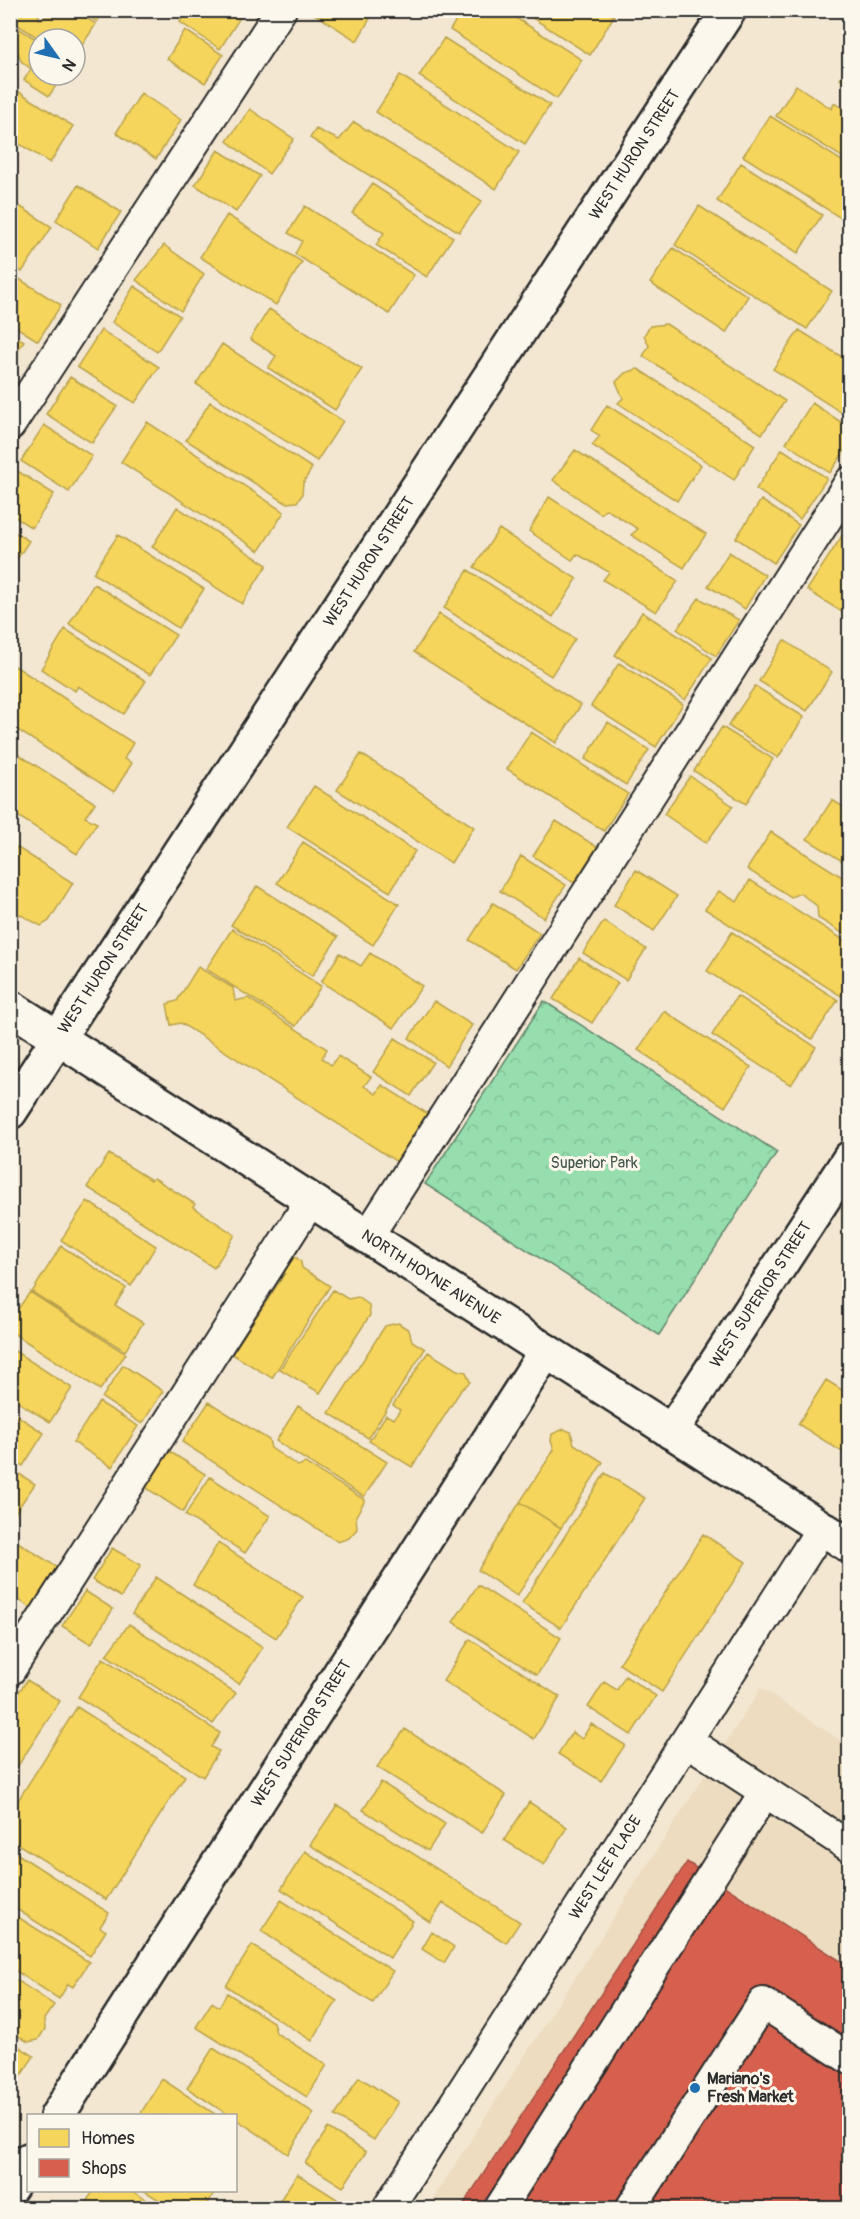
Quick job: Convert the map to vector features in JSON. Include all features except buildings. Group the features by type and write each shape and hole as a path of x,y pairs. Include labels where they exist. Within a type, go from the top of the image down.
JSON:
{"street":[{"name":"WEST HURON STREET","path":"10,1113 729,10"},
{"name":"NORTH HOYNE AVENUE","path":"10,1006 849,1546"},
{"name":"WEST SUPERIOR STREET","path":"671,1432 849,1158"},
{"name":"WEST SUPERIOR STREET","path":"58,2114 546,1351"},
{"path":"10,2188 27,2162"}],"lane":[{"path":"10,425 281,10"},
{"path":"368,1236 849,482"},
{"path":"10,1670 311,1200"},
{"name":"WEST LEE PLACE","path":"388,2208 822,1528"},
{"path":"687,1741 849,1847"},
{"path":"500,2208 765,1792"},
{"path":"631,2208 763,2003 849,2059"}],"shaded area":[{"name":"Mariano's Fresh Market","path":"761,1688 849,1746 849,2208 427,2208"}],"green space":[{"name":"Superior Park","path":"544,1001 777,1152 659,1335 425,1184"}],"place":[{"name":"Mariano's Fresh Market","path":"695,2088"}]}
